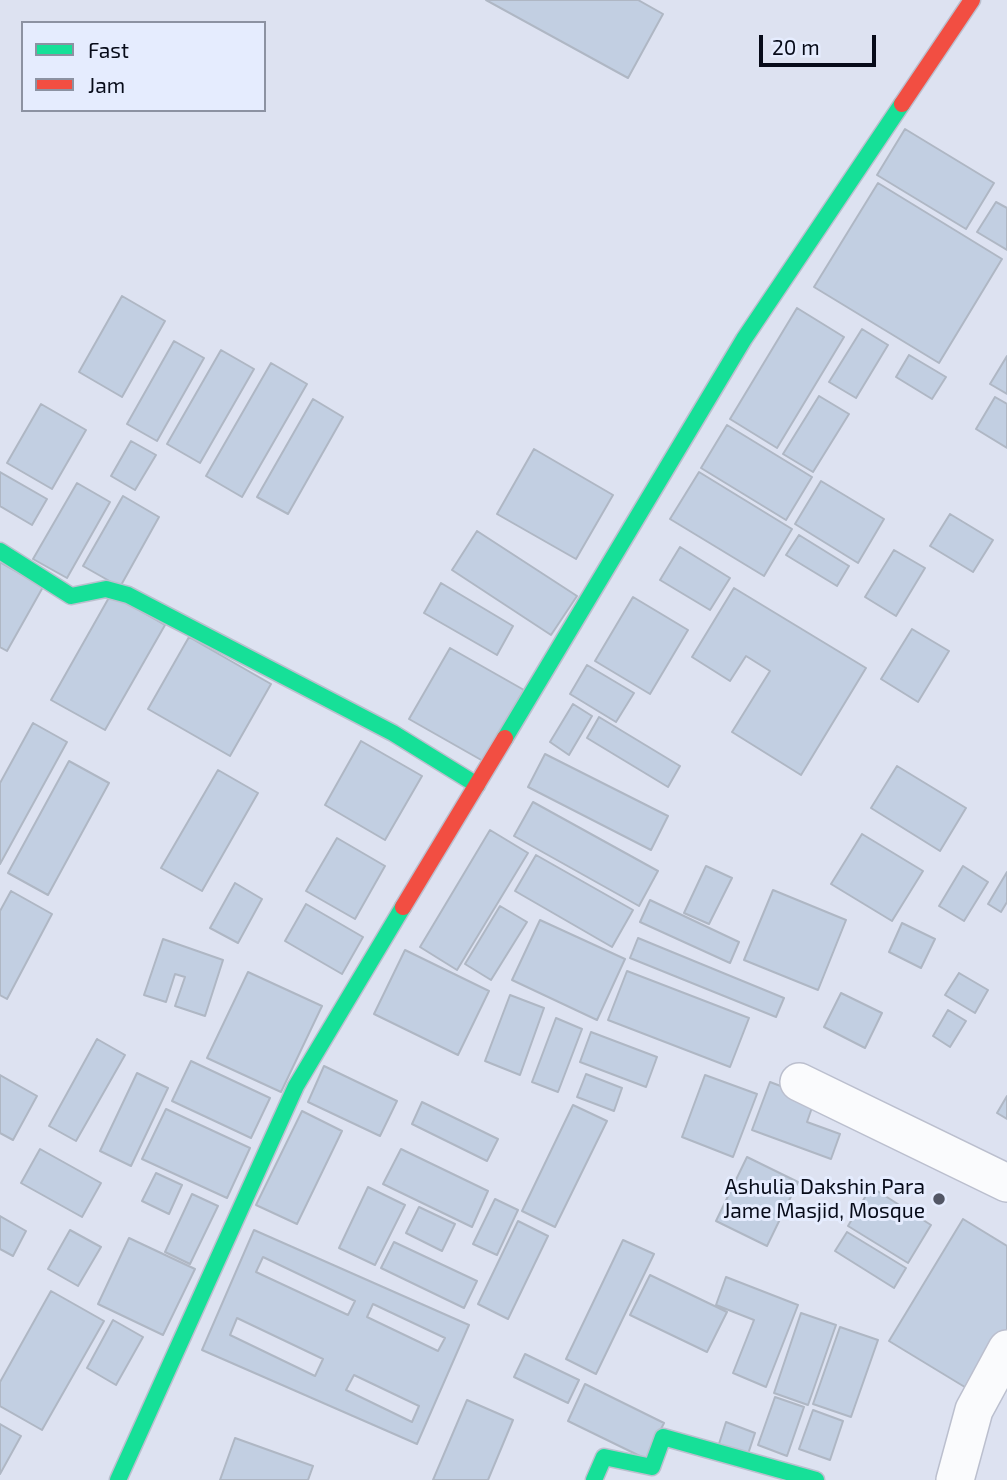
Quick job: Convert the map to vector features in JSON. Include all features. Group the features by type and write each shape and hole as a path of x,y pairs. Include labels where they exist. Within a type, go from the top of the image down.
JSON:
{"street":[{"path":"118,1480 296,1087 744,339 972,0"},
{"path":"0,551 71,596 106,589 128,595 393,733 477,785"},
{"path":"799,1082 1007,1183"},
{"path":"955,1480 974,1410 1007,1349"},
{"path":"594,1480 604,1457 652,1467 663,1437 816,1480"}],"building":[{"path":"486,0 638,0 663,14 628,78"},
{"path":"905,129 994,183 966,229 877,175"},
{"path":"878,183 1002,259 939,363 814,287"},
{"path":"996,202 1007,208 1007,250 977,232"},
{"path":"122,296 165,321 122,397 79,372"},
{"path":"797,308 844,337 777,448 730,419"},
{"path":"862,329 888,345 856,398 829,382"},
{"path":"174,341 204,358 157,441 127,424"},
{"path":"221,350 254,369 200,463 167,444"},
{"path":"909,355 946,377 932,399 896,377"},
{"path":"1007,356 1007,394 990,384"},
{"path":"271,363 307,384 242,497 206,476"},
{"path":"819,396 849,414 813,472 783,454"},
{"path":"995,397 1007,404 1007,448 976,429"},
{"path":"313,399 343,417 288,514 257,497"},
{"path":"41,404 86,430 52,489 7,463"},
{"path":"727,425 812,477 786,520 701,468"},
{"path":"131,441 156,455 135,490 111,476"},
{"path":"534,449 613,495 576,559 497,514"},
{"path":"0,472 47,499 32,525 0,506"},
{"path":"699,472 792,529 764,576 670,519"},
{"path":"821,481 884,519 858,563 795,524"},
{"path":"77,483 110,502 67,578 33,559"},
{"path":"123,496 159,517 120,587 83,566"},
{"path":"950,514 993,540 973,572 930,546"},
{"path":"477,531 577,596 551,635 452,570"},
{"path":"799,535 849,566 837,586 786,555"},
{"path":"680,547 730,578 710,610 660,580"},
{"path":"894,550 925,568 896,616 865,597"},
{"path":"0,562 43,587 7,651 0,647"},
{"path":"441,583 513,626 497,655 424,613"},
{"path":"734,588 866,668 801,775 732,732 770,671 746,656 730,681 692,657"},
{"path":"111,594 165,625 105,730 51,700"},
{"path":"633,597 688,630 650,694 595,661"},
{"path":"912,629 949,651 918,702 881,679"},
{"path":"189,637 271,684 230,756 148,709"},
{"path":"450,648 524,690 483,761 409,719"},
{"path":"587,665 634,693 616,722 570,694"},
{"path":"573,704 592,716 569,755 550,742"},
{"path":"599,717 680,766 668,787 587,738"},
{"path":"33,723 67,742 0,864 0,783"},
{"path":"361,741 422,776 385,840 325,805"},
{"path":"545,754 668,816 651,850 528,787"},
{"path":"69,761 109,783 48,895 8,873"},
{"path":"897,766 966,808 940,851 871,808"},
{"path":"218,770 258,793 202,891 161,868"},
{"path":"533,802 658,871 639,906 514,836"},
{"path":"490,830 528,853 457,970 420,947"},
{"path":"862,834 923,871 892,921 831,884"},
{"path":"337,838 385,866 355,919 306,891"},
{"path":"536,855 633,910 612,947 515,891"},
{"path":"706,866 732,878 709,924 684,913"},
{"path":"963,866 988,882 964,921 939,906"},
{"path":"1007,872 1007,902 1001,912 988,904"},
{"path":"235,883 262,899 238,943 210,928"},
{"path":"773,890 846,920 818,990 744,960"},
{"path":"11,891 52,914 7,999 0,995 0,911"},
{"path":"650,900 739,942 730,963 640,922"},
{"path":"306,904 363,937 342,974 285,941"},
{"path":"500,906 527,922 491,980 465,964"},
{"path":"540,920 625,959 597,1020 512,980"},
{"path":"902,923 935,939 921,968 889,952"},
{"path":"638,938 784,998 776,1017 630,958"},
{"path":"163,939 223,960 205,1016 175,1006 185,977 175,974 166,1002 144,995"},
{"path":"405,950 489,991 458,1055 374,1014"},
{"path":"627,971 749,1018 730,1067 608,1020"},
{"path":"248,972 322,1006 281,1092 207,1058"},
{"path":"959,973 988,990 975,1013 945,995"},
{"path":"841,993 882,1013 865,1048 824,1027"},
{"path":"510,995 544,1008 520,1075 485,1061"},
{"path":"948,1010 966,1021 950,1047 933,1036"},
{"path":"556,1018 582,1029 558,1092 532,1082"},
{"path":"591,1032 657,1057 646,1087 580,1062"},
{"path":"97,1039 125,1055 76,1141 49,1126"},
{"path":"191,1061 270,1098 251,1138 172,1101"},
{"path":"324,1066 397,1101 380,1136 308,1102"},
{"path":"137,1073 168,1088 131,1166 100,1151"},
{"path":"586,1074 622,1088 614,1111 577,1097"},
{"path":"0,1075 37,1096 13,1140 0,1133"},
{"path":"705,1075 757,1094 733,1157 682,1137"},
{"path":"770,1082 815,1099 807,1122 840,1134 831,1159 752,1130"},
{"path":"1007,1096 1007,1119 997,1113"},
{"path":"422,1102 498,1139 487,1161 412,1124"},
{"path":"573,1105 607,1121 555,1227 522,1211"},
{"path":"166,1109 250,1148 227,1198 142,1159"},
{"path":"302,1111 342,1131 297,1224 256,1205"},
{"path":"40,1149 101,1183 82,1217 21,1183"},
{"path":"401,1149 488,1191 472,1227 383,1184"},
{"path":"747,1157 798,1182 767,1246 716,1221"},
{"path":"156,1173 182,1185 169,1214 142,1201"},
{"path":"368,1187 405,1205 375,1265 339,1248"},
{"path":"871,1187 931,1225 908,1263 848,1226"},
{"path":"192,1194 218,1206 190,1264 165,1252"},
{"path":"495,1199 518,1210 497,1255 473,1244"},
{"path":"419,1207 455,1224 442,1251 406,1233"},
{"path":"0,1216 26,1231 13,1256 0,1249"},
{"path":"963,1219 1007,1246 1007,1335 973,1392 889,1341"},
{"path":"518,1221 548,1236 508,1319 478,1304"},
{"path":"70,1230 101,1247 78,1286 48,1269"},
{"path":"254,1230 469,1325 417,1444 202,1350","holes":["263,1257 355,1301 348,1315 256,1272","373,1304 445,1338 438,1351 367,1317","237,1318 323,1359 315,1376 230,1335","354,1375 419,1406 412,1422 346,1390"]},
{"path":"847,1232 906,1268 894,1288 835,1251"},
{"path":"129,1238 195,1269 163,1335 98,1304"},
{"path":"623,1240 654,1254 596,1374 566,1359"},
{"path":"394,1242 477,1281 464,1308 381,1268"},
{"path":"650,1275 727,1312 707,1352 630,1315"},
{"path":"726,1277 798,1305 766,1387 733,1373 754,1320 716,1305"},
{"path":"51,1291 104,1321 42,1430 0,1406 0,1382"},
{"path":"801,1313 836,1325 808,1405 774,1393"},
{"path":"113,1320 143,1337 116,1385 87,1368"},
{"path":"840,1327 878,1340 851,1417 813,1404"},
{"path":"525,1354 579,1380 568,1403 514,1377"},
{"path":"585,1384 664,1423 646,1459 568,1421"},
{"path":"775,1397 804,1407 787,1456 758,1445"},
{"path":"467,1400 513,1420 488,1480 433,1480"},
{"path":"813,1410 843,1421 830,1460 799,1449"},
{"path":"726,1422 755,1433 747,1457 718,1447"},
{"path":"0,1424 21,1436 0,1474"},
{"path":"235,1438 313,1466 308,1480 220,1480"}],"traffic: fast":[{"path":"505,738 744,339 902,104"},
{"path":"0,551 71,596 106,589 128,595 393,733 477,785"},
{"path":"118,1480 296,1086 403,907"},
{"path":"594,1480 604,1457 652,1467 663,1437 816,1480"}],"traffic: jam":[{"path":"902,104 972,0"},
{"path":"403,907 505,738"}],"place":[{"name":"Ashulia Dakshin Para Jame Masjid, Mosque","path":"939,1199"}]}
